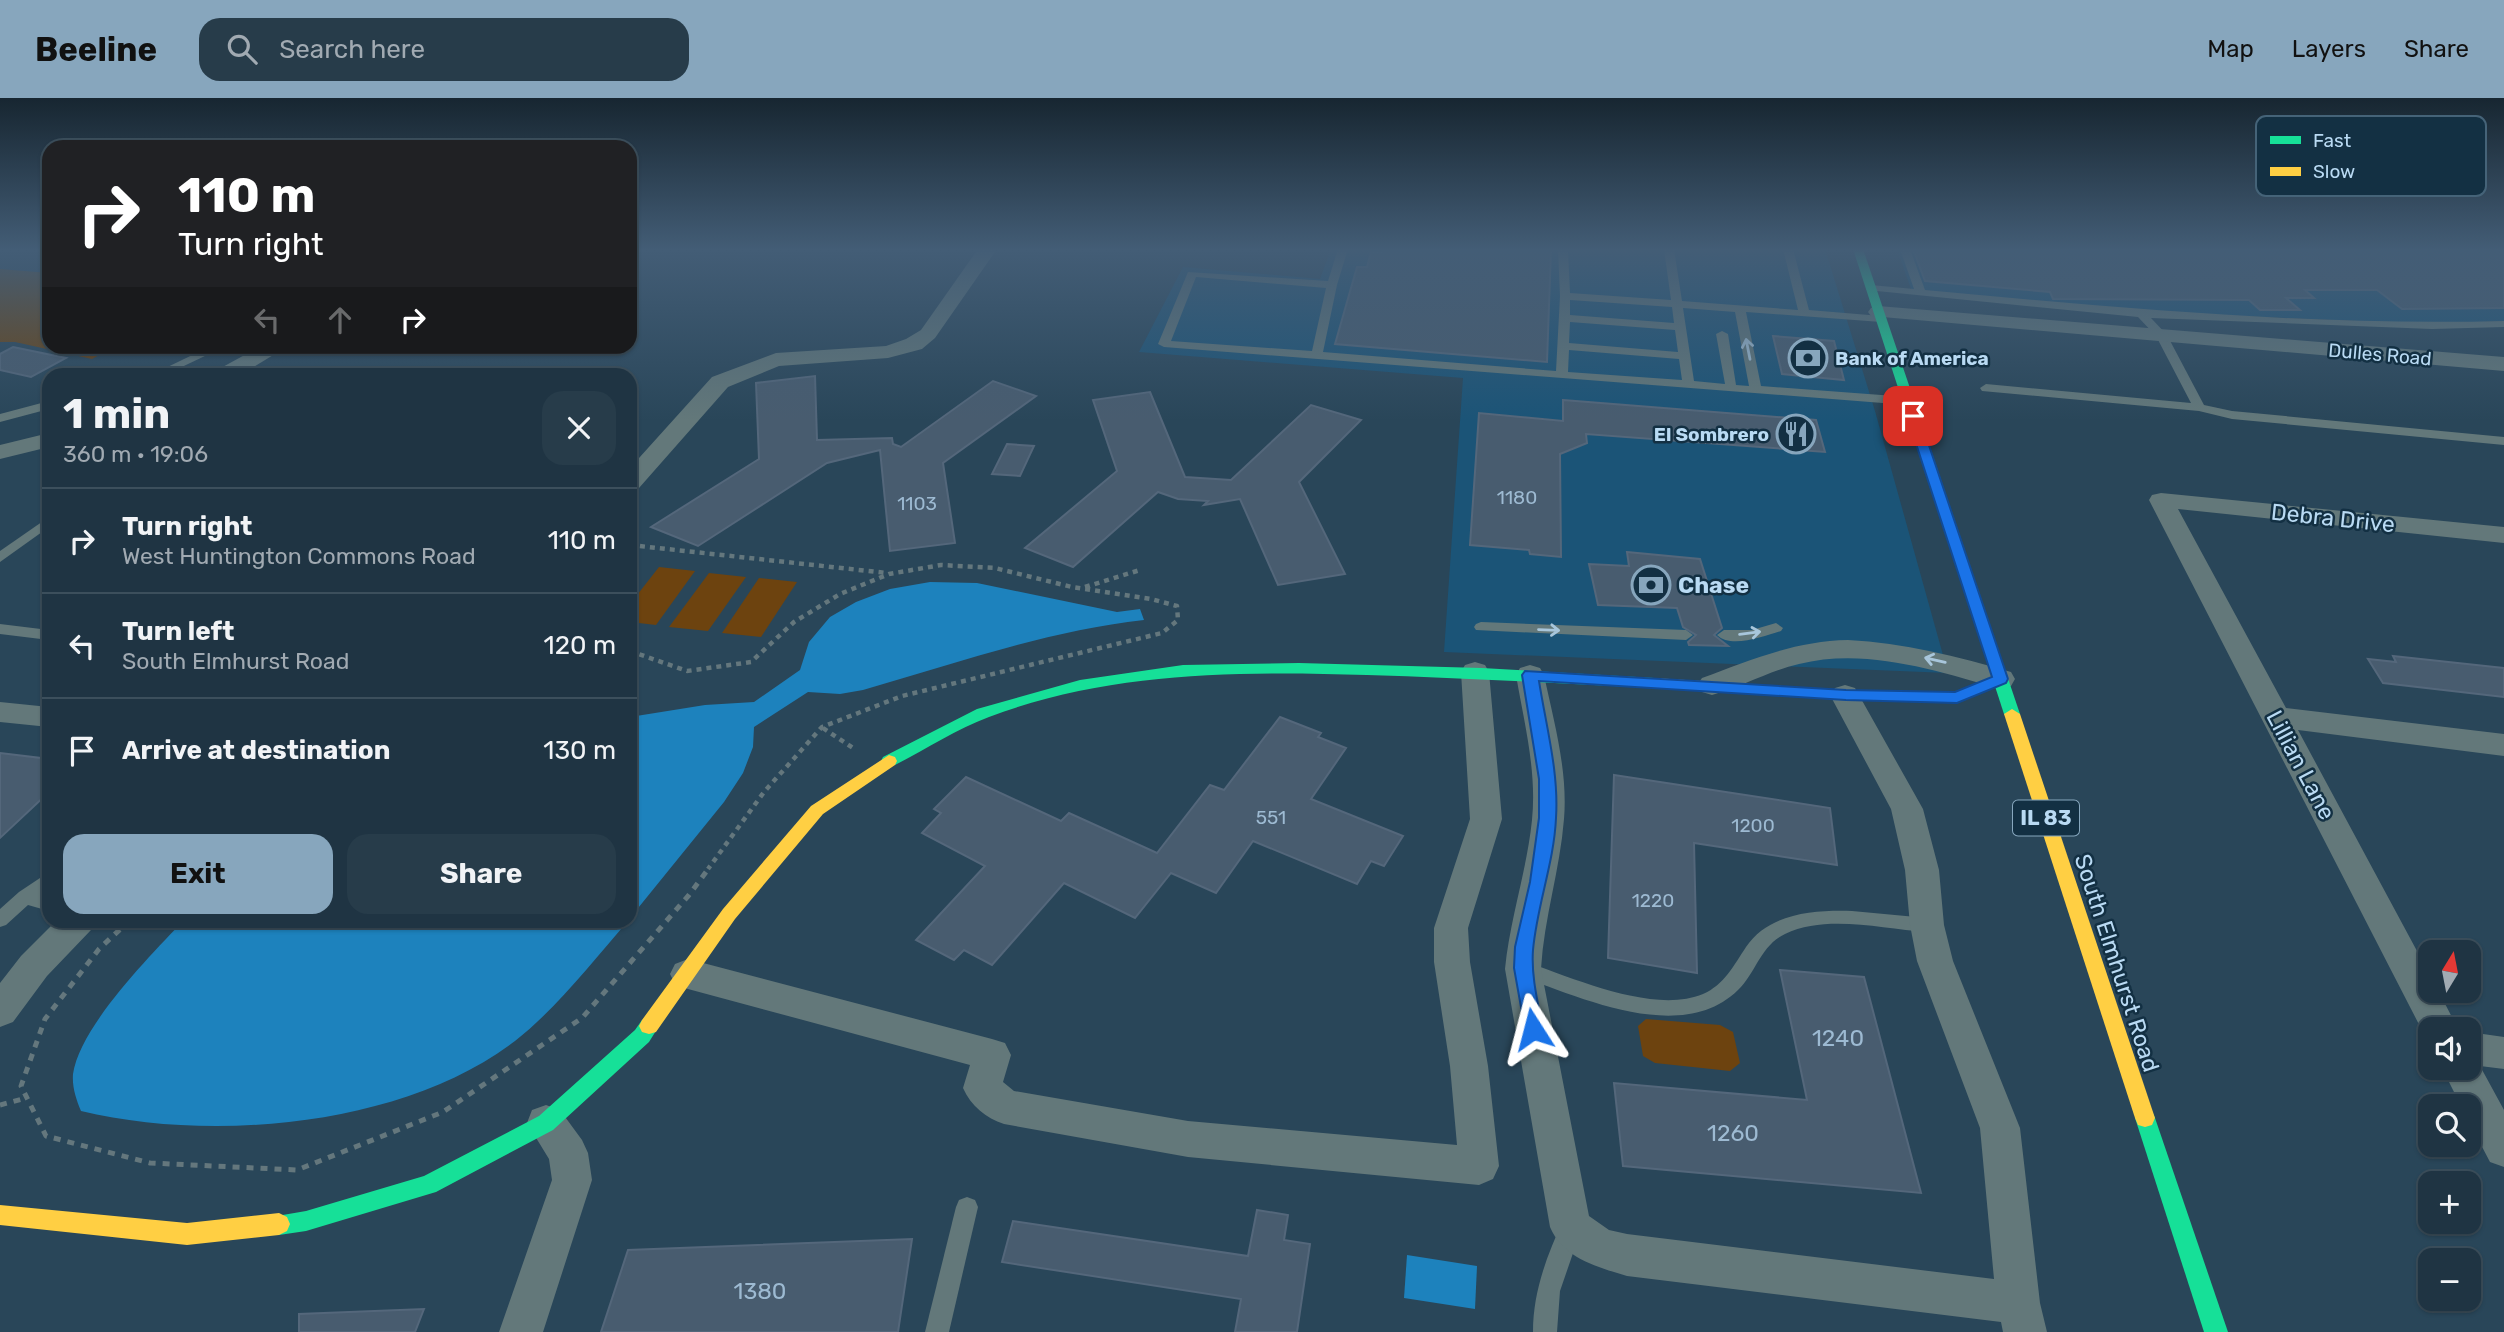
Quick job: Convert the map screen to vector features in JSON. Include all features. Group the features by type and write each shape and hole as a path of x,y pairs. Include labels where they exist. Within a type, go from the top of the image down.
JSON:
{"street":[{"path":"637,475 720,382 776,360 888,352 914,344 928,334 947,307"},
{"name":"South Elmhurst Road","path":"1877,307 2216,1332"},
{"name":"Dulles Road","path":"1880,316 2161,335 2504,364"},
{"path":"238,368 263,354"},
{"path":"0,452 42,442"},
{"name":"Debra Drive","path":"2161,500 2504,535"},
{"name":"Lillian Lane","path":"2161,500 2434,1017"},
{"path":"1712,685 1777,661 1825,650 1909,654 2001,679"},
{"path":"0,1215 187,1234 306,1221 428,1185 546,1123 642,1037 729,914 776,855 817,810 874,769 984,713 1080,685 1183,670 1299,668 1530,675 1846,695 1957,697 2001,679"},
{"path":"688,974 992,1055 982,1088 1004,1107 1188,1139 1479,1166 1469,1066 1452,962 1451,928 1486,819 1475,673"},
{"path":"1530,675 1547,779 1548,818 1539,882 1526,937 1523,968 1571,1227 1598,1247 1627,1255 2021,1317 2000,1128 1935,961 1927,925 1922,870 1907,809 1846,695"},
{"path":"1,713 42,716"},
{"path":"2276,718 2504,745"},
{"path":"0,1011 34,966 71,928"},
{"path":"2481,1050 2504,1053"},
{"path":"2467,1080 2504,1149"},
{"path":"520,1332 572,1180 568,1153 546,1123"}],"lane":[{"path":"1179,307 1164,344 1908,401"},
{"path":"1317,355 1327,307"},
{"path":"1562,375 1565,307"},
{"path":"1676,307 1688,384"},
{"path":"1711,307 1880,316"},
{"path":"1720,307 1731,387"},
{"path":"1802,307 1804,313"},
{"path":"2070,307 2141,314 2432,326 2504,324"},
{"path":"1740,309 1756,389"},
{"path":"2141,314 2161,335 2199,407"},
{"path":"1564,318 1680,327"},
{"path":"1563,346 1684,356"},
{"path":"172,368 203,354"},
{"path":"1986,388 2199,407 2232,415 2504,441"},
{"path":"0,418 42,407"},
{"path":"0,558 42,526"},
{"path":"1481,627 1686,635"},
{"path":"1724,635 1752,635 1776,628"},
{"path":"0,629 42,634"},
{"path":"0,920 42,884"},
{"path":"25,897 42,902"},
{"path":"1523,968 1622,1001 1658,1008 1688,1008 1718,995 1731,985 1762,939 1779,928 1831,919 1927,925"},
{"path":"937,1332 967,1207"},
{"path":"1545,1332 1544,1315 1552,1270 1571,1227"}],"path":[{"path":"637,546 888,573"},
{"path":"121,928 99,949 44,1018 21,1086 46,1136 150,1163 297,1170 443,1112 582,1018 689,895 764,792 822,727 902,696 1162,633 1178,620 1177,606 1158,599 1081,589 994,568 933,565 888,573 825,602 792,624 751,662 684,671 637,652"},
{"path":"1081,589 1140,570"},
{"path":"0,1105 27,1098"}],"shaded area":[{"path":"0,307 42,307 42,348 15,342 0,342"},
{"path":"1163,307 1843,307 1875,411 1948,673 1444,652 1463,378 1139,352"},
{"path":"2089,307 2504,307 2504,321 2431,324 2144,312"},
{"path":"69,354 101,354 92,359"},
{"path":"659,567 695,571 656,625 637,623 637,595"},
{"path":"709,573 746,577 708,631 669,627"},
{"path":"759,578 797,582 761,637 722,633"},
{"path":"930,582 977,583 1117,612 1140,609 1144,620 1037,640 863,690 840,694 808,692 754,727 753,747 743,773 724,802 637,909 637,716 705,705 754,702 800,670 809,642 830,617 856,602 890,589"},
{"path":"176,928 622,928 531,1028 470,1070 419,1092 364,1109 306,1120 248,1125 189,1126 133,1121 81,1111 73,1084 78,1055 102,1013"},
{"path":"1646,1019 1720,1025 1733,1032 1740,1063 1730,1071 1655,1063 1643,1056 1638,1026"},
{"path":"1407,1255 1477,1266 1475,1309 1404,1298"}],"building":[{"path":"1346,307 1549,307 1547,362 1335,344"},
{"path":"2256,307 2296,307 2300,310 2260,310"},
{"path":"2399,307 2504,307 2504,308 2402,309"},
{"name":"Bank of America","path":"1773,336 1834,341 1844,380 1782,374"},
{"path":"13,347 66,358 48,368 42,368 42,371 31,377 0,370 0,354"},
{"path":"815,376 817,440 892,438 893,444 901,447 993,381 1036,396 943,463 955,543 890,551 880,450 827,463 698,546 651,527 759,459 756,383"},
{"path":"1150,392 1185,477 1231,480 1311,405 1361,420 1299,482 1345,574 1278,585 1240,499 1204,505 1208,501 1178,499 1158,492 1073,567 1025,548 1117,471 1093,400"},
{"path":"1563,400 1816,420 1825,452 1586,434 1587,443 1560,454 1561,557 1530,554 1529,550 1470,545 1479,413 1563,421"},
{"path":"1007,444 1034,446 1020,476 992,474"},
{"name":"Chase","path":"1627,552 1700,559 1722,628 1714,635 1728,646 1689,645 1688,642 1696,635 1683,627 1677,608 1598,605 1589,564 1629,566"},
{"path":"2393,656 2504,668 2504,697 2383,683 2368,659 2396,662"},
{"path":"1280,717 1321,733 1318,737 1346,748 1311,799 1403,836 1384,866 1371,861 1357,884 1253,841 1216,893 1171,873 1135,918 1064,883 992,965 964,950 954,960 916,940 985,866 922,833 941,813 934,809 966,777 1061,821 1069,813 1157,853 1210,785 1224,790"},
{"path":"0,753 42,758 42,799 0,838"},
{"path":"1614,775 1830,808 1837,865 1694,843 1697,973 1608,958"},
{"path":"1780,970 1864,977 1921,1193 1623,1166 1614,1083 1807,1100"},
{"path":"1257,1210 1288,1215 1284,1240 1310,1244 1297,1332 1235,1332 1241,1299 1002,1262 1013,1221 1248,1256"},
{"path":"912,1239 898,1332 601,1332 628,1250"},
{"path":"424,1309 415,1332 299,1332 299,1314"}],"traffic: fast":[{"path":"1877,307 2012,714"},
{"path":"889,761 983,713 1080,685 1183,670 1299,668 1482,673 1654,683"},
{"path":"279,1224 306,1221 428,1185 546,1123 642,1036 649,1026"},
{"path":"2145,1118 2216,1332"}],"traffic: slow":[{"path":"1654,683 1845,695 1957,697 2001,679"},
{"path":"2012,714 2145,1118"},
{"path":"649,1026 729,914 817,810 889,761"},
{"path":"0,1215 187,1234 279,1224"}],"place":[{"name":"Bank of America","path":"1808,358"},
{"name":"El Sombrero","path":"1796,434"},
{"name":"Chase","path":"1651,585"}],"route":[{"path":"1533,1029 1523,968 1524,947 1539,882 1548,818 1547,779 1530,675 1846,695 1957,697 2001,679 1913,416"}]}
